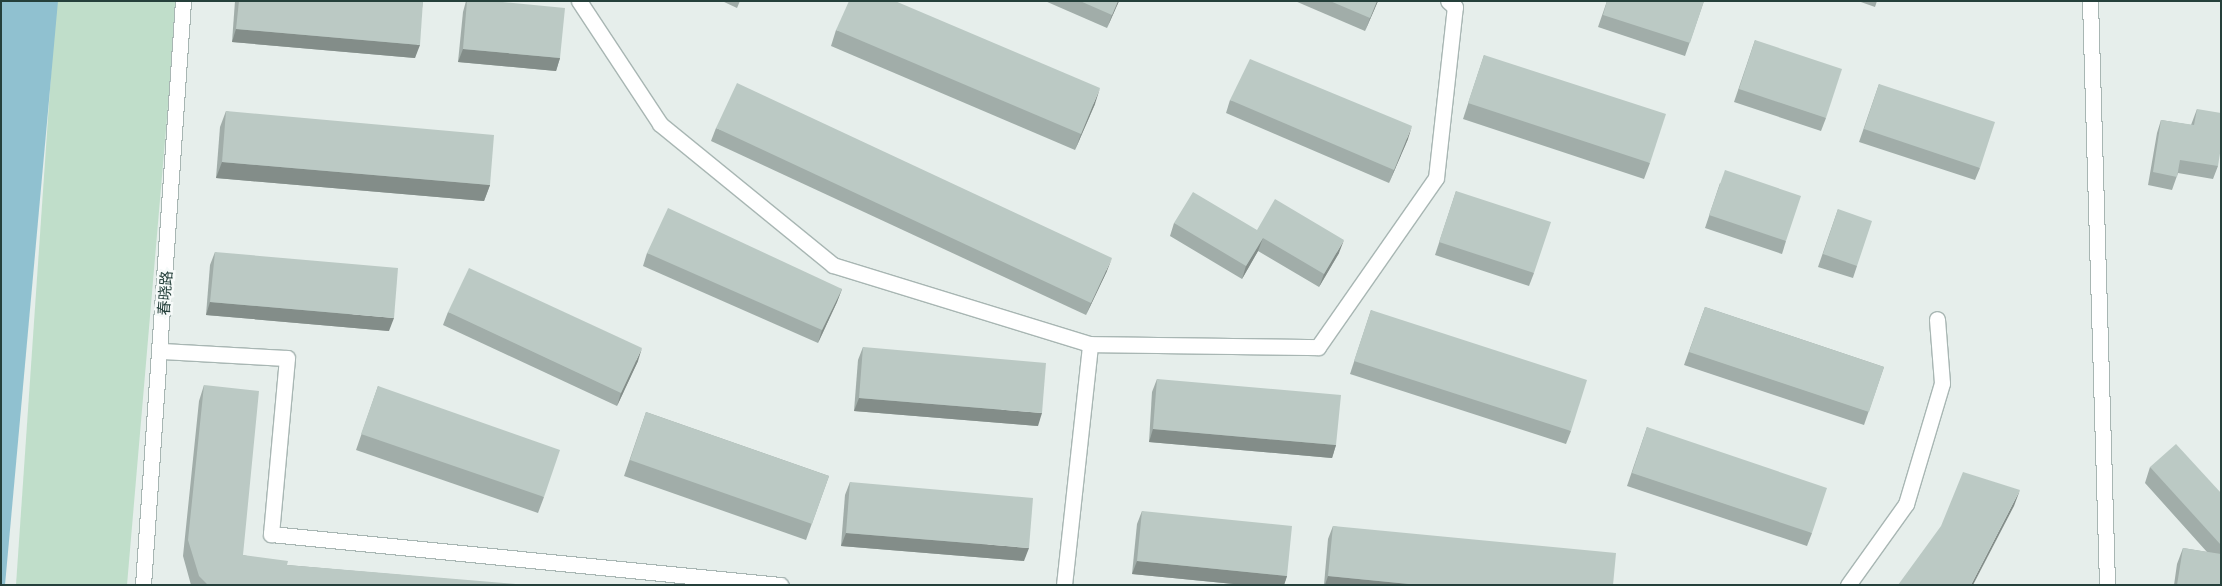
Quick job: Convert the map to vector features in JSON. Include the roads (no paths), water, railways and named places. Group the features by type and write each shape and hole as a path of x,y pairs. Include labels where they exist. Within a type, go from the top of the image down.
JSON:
{"street":[{"name":"春晓路","path":"143,585 161,352 183,1"},
{"path":"578,1 660,124 834,265 1090,344 1318,347 1436,178 1455,8 1448,1"},
{"path":"2090,1 2107,585"},
{"path":"1848,585 1906,504 1942,383 1937,319"},
{"path":"1064,585 1090,344"},
{"path":"161,352 287,358 271,534 780,585"}],"water":[{"path":"1,1 58,1 5,585 1,585"}]}
